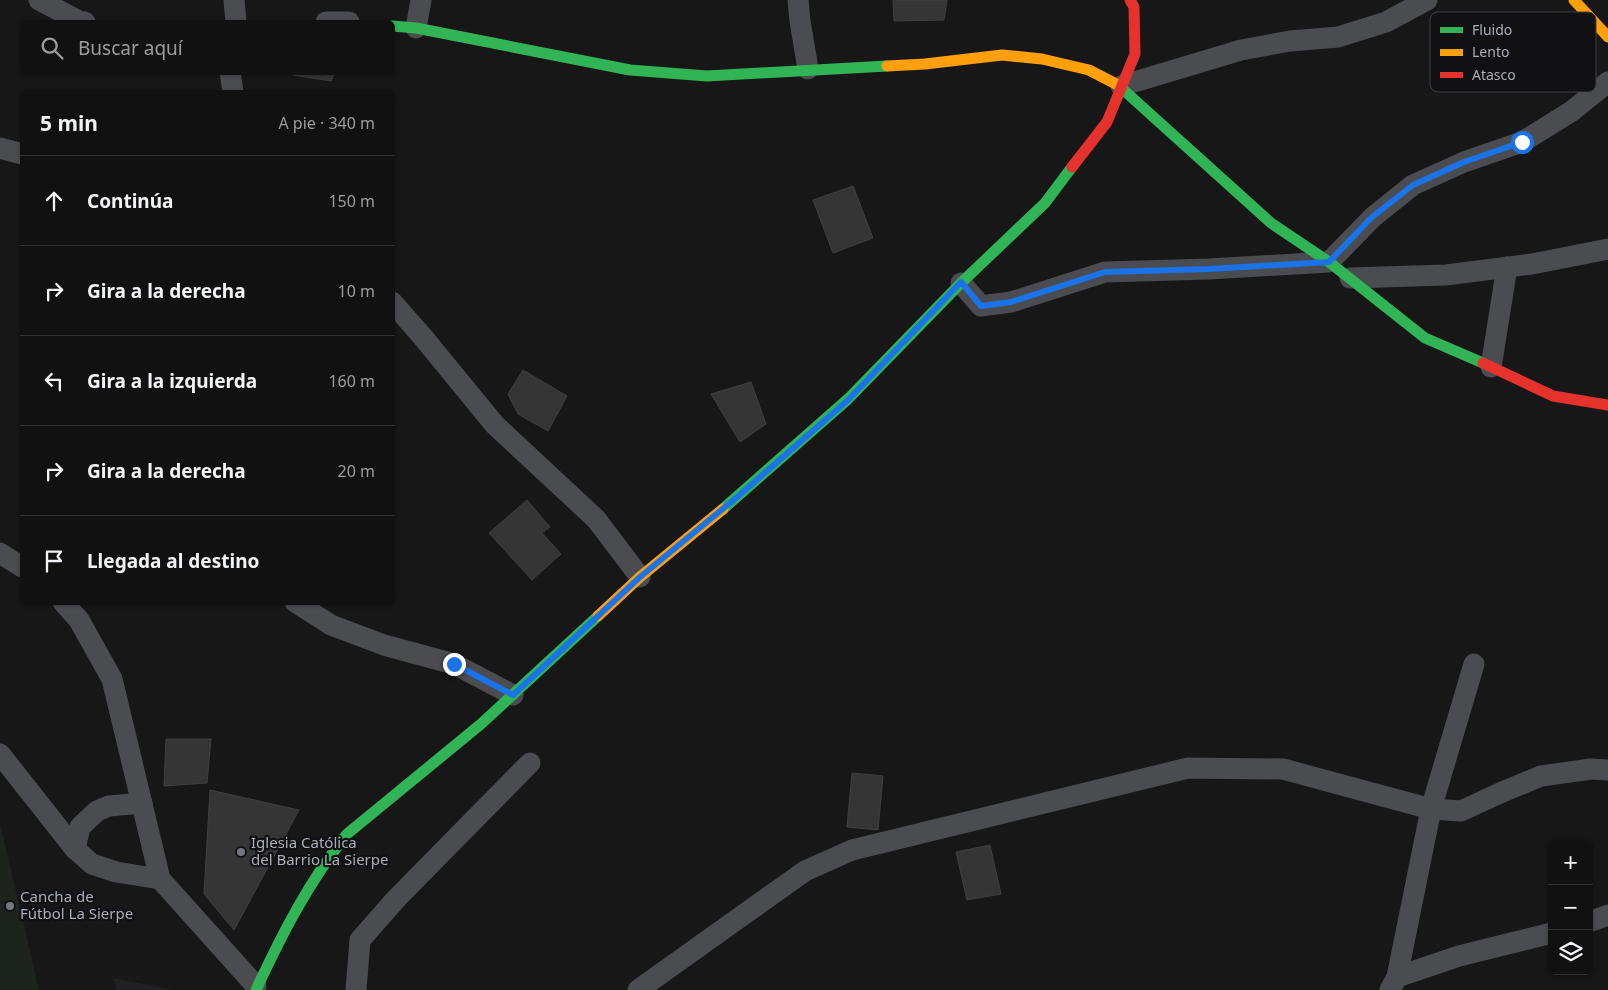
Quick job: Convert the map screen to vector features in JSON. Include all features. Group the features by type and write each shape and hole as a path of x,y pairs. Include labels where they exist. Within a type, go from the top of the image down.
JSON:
{"street":[{"path":"39,0 77,20"},
{"path":"234,0 236,20"},
{"path":"416,28 421,0"},
{"path":"798,0 808,69"},
{"path":"66,605 79,620 112,679 160,879 256,988 279,940 330,855 347,834 481,724 640,577 736,498 848,400 961,282 1045,203 1107,122 1135,54 1134,7 1130,0"},
{"path":"1121,86 1241,50 1290,41 1338,37 1386,22 1427,0"},
{"path":"1574,0 1585,12"},
{"path":"1596,24 1608,37"},
{"path":"395,26 416,28 630,70 707,76 925,64 1002,55 1042,59 1089,70 1121,86 1271,223 1329,262 1425,338 1553,396 1608,405"},
{"path":"230,75 232,90"},
{"path":"1596,92 1608,82"},
{"path":"961,282 981,306 1011,302 1105,272 1209,269 1329,262 1372,217 1413,185 1464,162 1522,142 1572,111 1596,92"},
{"path":"0,148 20,153"},
{"path":"1350,278 1446,275 1507,267 1608,249"},
{"path":"1491,367 1507,267"},
{"path":"395,305 495,425 596,518 640,577"},
{"path":"0,553 20,566"},
{"path":"300,605 330,625 384,645 454,664 513,695"},
{"path":"1393,983 1431,809 1474,664"},
{"path":"0,754 75,849 92,864 116,872 160,879"},
{"path":"356,990 360,940 396,898 530,763"},
{"path":"638,990 805,871 852,850 1188,768 1284,769 1431,809 1461,811 1541,776 1591,769 1608,770"},
{"path":"75,849 80,827 97,811 110,806 142,803"},
{"path":"1593,921 1608,915"},
{"path":"1393,983 1459,956 1548,934"}],"shaded area":[{"name":"Cancha de Fútbol La Sierpe","path":"0,823 39,990 0,990"},
{"path":"113,978 168,989 170,990 117,990"}],"building":[{"path":"893,0 947,0 944,20 894,21"},
{"path":"293,75 334,75 331,81"},
{"path":"853,186 873,238 833,253 813,200"},
{"path":"523,370 567,396 548,431 518,414 508,394"},
{"path":"751,382 766,424 740,442 711,394"},
{"path":"527,500 550,527 542,533 561,554 532,580 489,533"},
{"path":"166,739 211,739 207,783 164,786"},
{"path":"852,773 883,776 878,830 847,827"},
{"name":"Iglesia Católica del Barrio La Sierpe","path":"210,790 299,810 234,930 204,894"},
{"path":"990,845 1001,894 967,900 956,852"}],"traffic: fast":[{"path":"395,26 416,28 630,70 707,76 887,66"},
{"path":"1118,85 1271,223 1329,262 1425,338 1483,363"},
{"path":"723,509 848,399 961,283 1045,203 1072,167"},
{"path":"256,990 275,949 308,890 347,834 481,724 598,616"}],"traffic: slow":[{"path":"1574,0 1585,12"},
{"path":"1596,24 1608,37"},
{"path":"887,66 925,64 1002,55 1042,59 1089,70 1118,85"},
{"path":"598,616 640,577 723,509"}],"traffic: jam":[{"path":"1072,167 1107,122 1135,54 1134,7 1130,0"},
{"path":"1483,363 1553,396 1608,405"}],"place":[{"name":"Iglesia Católica del Barrio La Sierpe","path":"241,852"},
{"name":"Cancha de Fútbol La Sierpe","path":"10,906"}],"route":[{"path":"454,664 513,695 640,577 736,498 848,400 961,282 981,306 1011,302 1105,272 1209,269 1329,262 1372,217 1413,185 1464,162 1522,142"}]}
